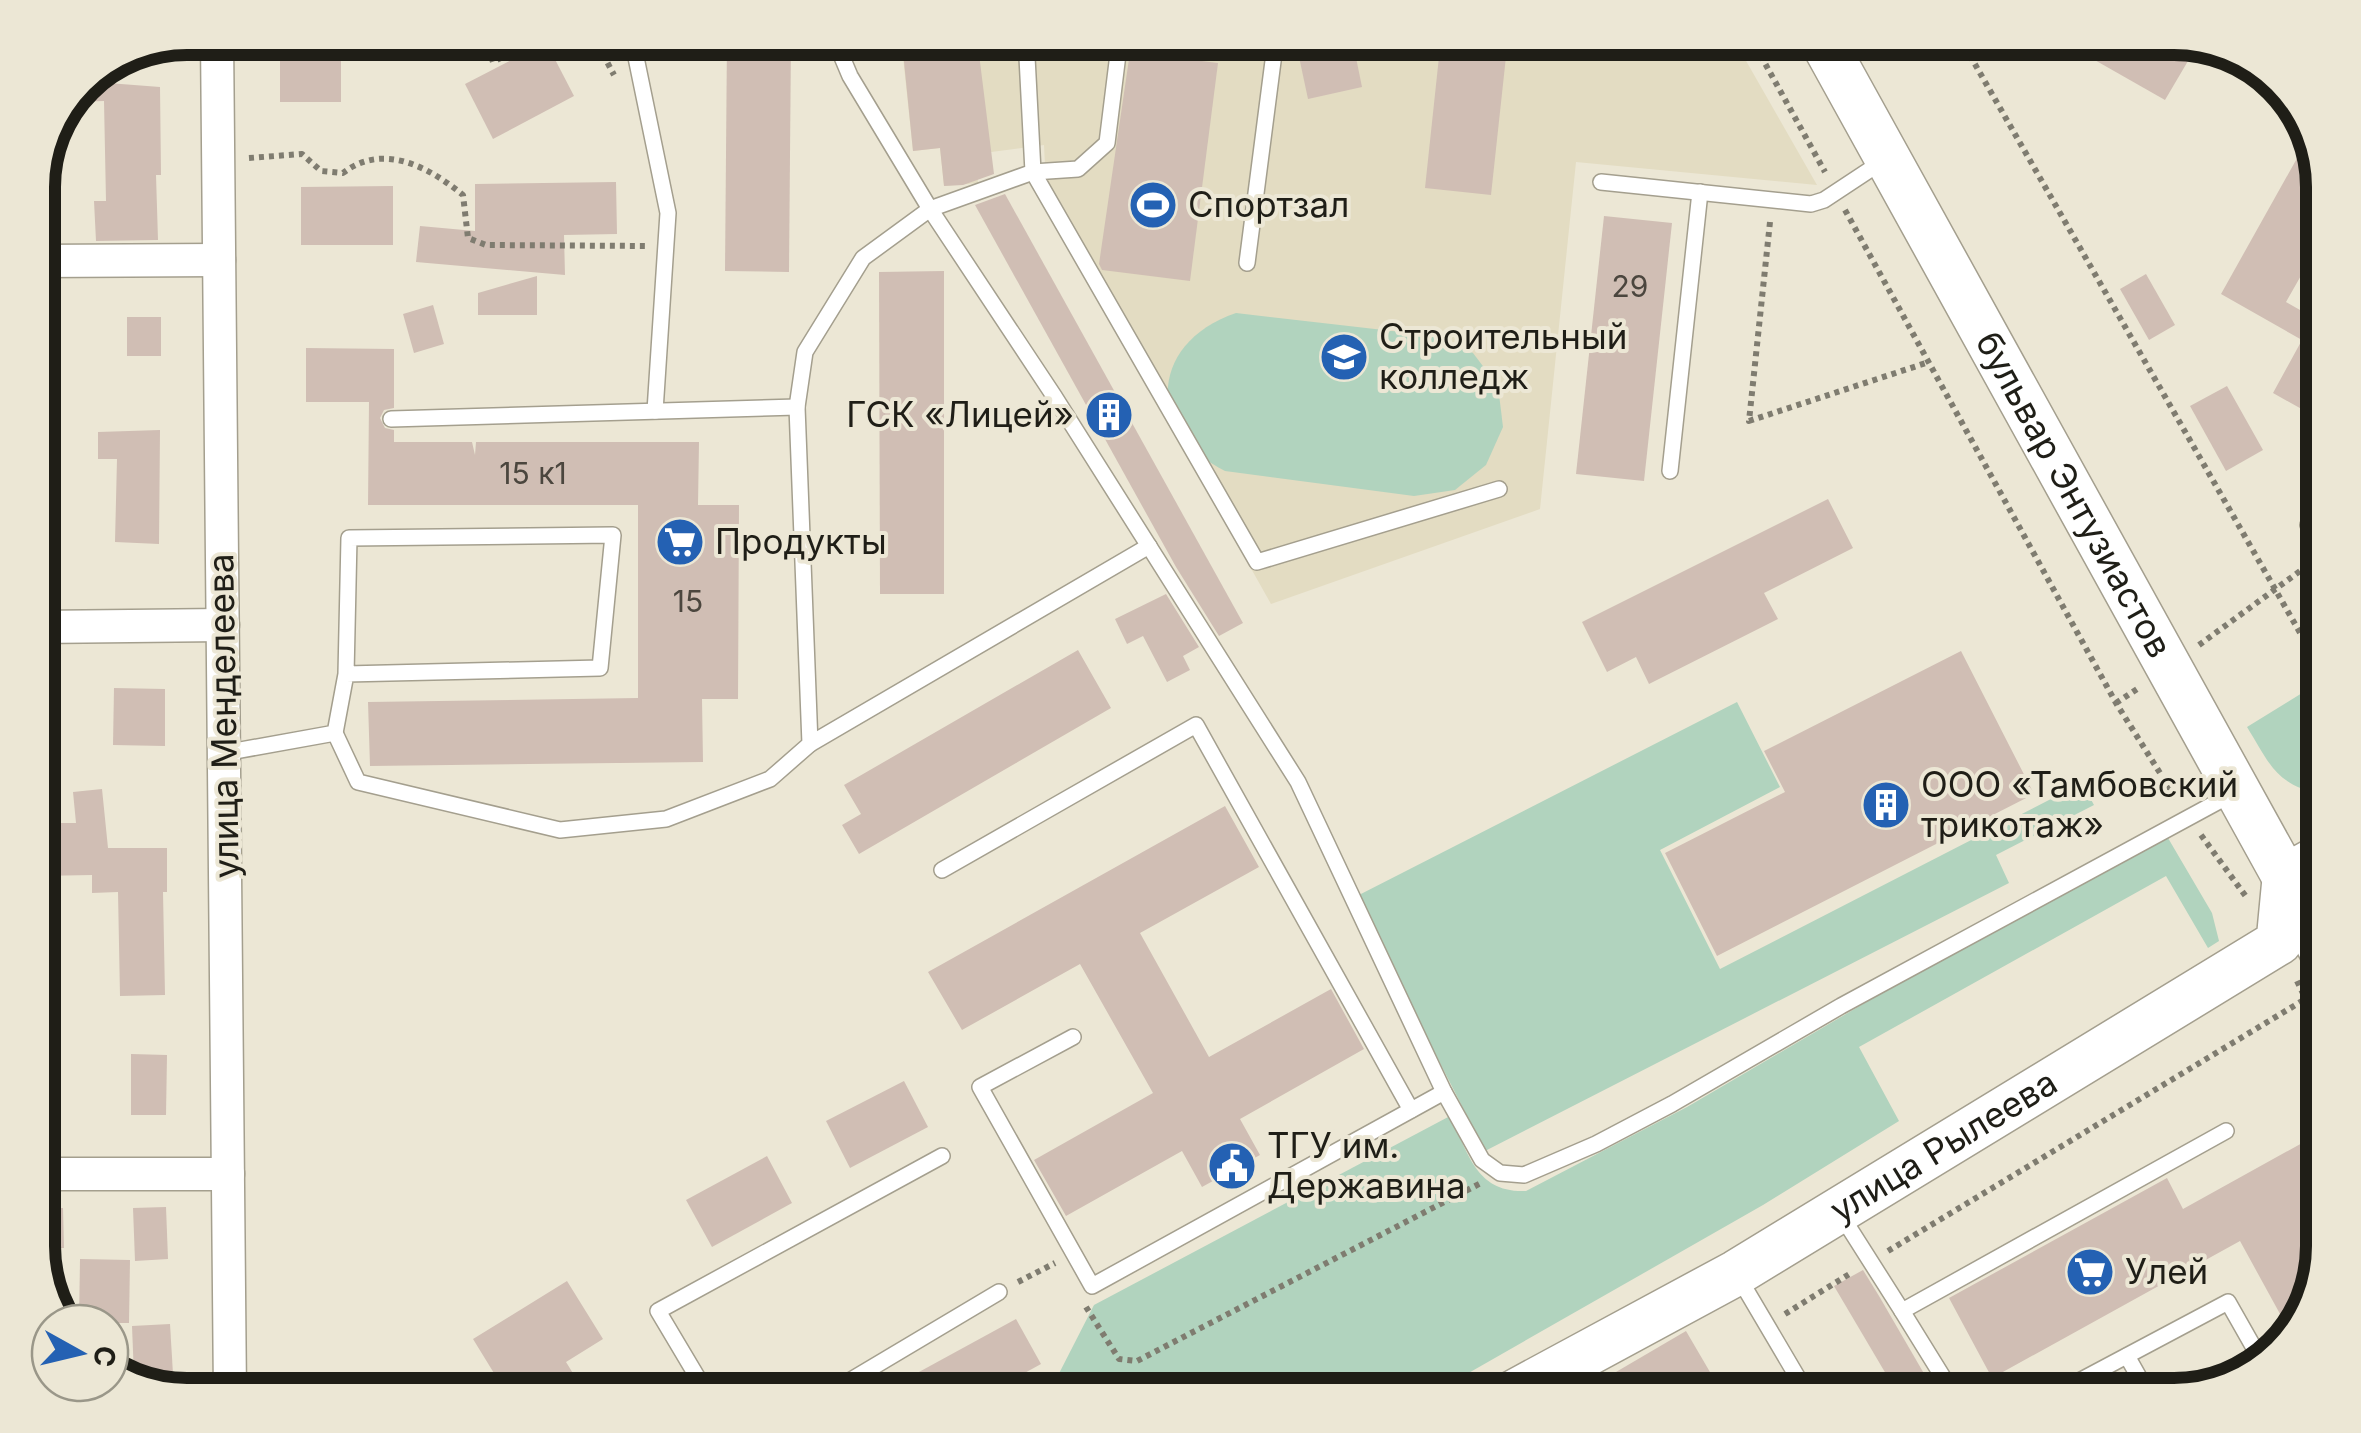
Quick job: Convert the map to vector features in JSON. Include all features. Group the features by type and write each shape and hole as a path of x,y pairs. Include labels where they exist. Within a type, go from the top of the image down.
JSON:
{"main road":[{"name":"бульвар Энтузиастов","path":"1829,55 2238,792 2304,866"},
{"path":"2280,942 2304,866"},
{"name":"улица Рылеева","path":"1543,1378 1736,1274 2280,942"}],"street":[{"name":"улица Менделеева","path":"217,55 230,1378"},
{"path":"55,261 219,260"},
{"path":"55,626 223,626"},
{"path":"55,1174 228,1174"}],"lane":[{"path":"635,55 668,213 655,412"},
{"path":"841,55 930,209 1298,782 1444,1092 1482,1160 1500,1173 1524,1175 1596,1144 1841,1006 2238,792"},
{"path":"1027,55 1033,172 1257,562 1499,489"},
{"path":"810,744 797,407 805,352 863,258 930,209 1033,172 1078,169 1107,143 1118,55"},
{"path":"1247,263 1274,55"},
{"path":"1601,182 1816,203 1887,158"},
{"path":"1670,471 1700,192"},
{"path":"391,419 797,407"},
{"path":"346,674 600,668 613,535 348,538 346,674 335,734 358,782 560,830 666,819 770,779 810,744 1149,546"},
{"path":"942,870 1196,725 1411,1110"},
{"path":"224,753 335,734"},
{"path":"1074,1038 980,1087 1092,1286 1444,1092"},
{"path":"1902,1311 2226,1131"},
{"path":"697,1378 658,1311 942,1156"},
{"path":"1838,1211 1943,1378"},
{"path":"1736,1274 1798,1378"},
{"path":"856,1378 999,1292"},
{"path":"2086,1378 2228,1302 2255,1350"},
{"path":"2127,1356 2139,1378"}],"path":[{"path":"1760,55 2116,703 2188,818 2280,942 2306,1000 1768,1324"},
{"path":"1970,55 2306,643"},
{"path":"218,160 302,154 321,171 344,173 358,162 390,157 436,173 462,194 468,238 486,245 666,247"},
{"path":"1772,200 1750,420 1929,362"},
{"path":"2116,703 2306,567"},
{"path":"1077,1292 1120,1359 1137,1361 1500,1173"},
{"path":"999,1292 1058,1261 1068,1276"}],"shaded area":[{"name":"Строительный колледж","path":"903,55 1743,55 1817,185 1576,162 1540,509 1271,604 1047,206 1044,145 976,154 978,183 944,186 940,148 913,151"}],"green space":[{"path":"1236,313 1436,336 1473,353 1498,386 1503,427 1486,465 1455,490 1414,496 1225,471 1199,454 1180,434 1170,411 1168,388 1173,365 1187,344 1208,326"},
{"path":"2306,691 2306,790 2276,771 2247,727"},
{"path":"1737,702 1780,787 1660,850 1720,969 2082,783 2094,805 1996,855 2009,883 1485,1151 1355,897"},
{"path":"2168,838 2212,913 2219,941 2208,948 2166,876 1859,1047 1899,1121 1763,1205 1460,1378 1057,1378 1094,1305 1450,1116 1469,1157 1485,1178 1509,1190 1526,1191 1687,1107 1899,983"}],"building":[{"path":"280,55 341,55 341,102 280,102"},
{"path":"521,55 553,55 574,96 493,139 465,84"},
{"path":"727,55 791,55 789,272 725,271"},
{"path":"903,55 979,55 994,174 963,185 944,186 940,148 913,151"},
{"name":"Спортзал","path":"1130,55 1218,63 1190,281 1102,270 1099,264"},
{"path":"1299,55 1355,55 1362,87 1308,99"},
{"path":"1439,55 1506,55 1491,195 1425,188"},
{"path":"2086,55 2191,56 2165,100"},
{"path":"108,82 160,87 158,240 96,241 94,201 106,201 104,101 87,102"},
{"path":"2301,152 2306,179 2306,267 2286,302 2306,313 2306,411 2273,393 2302,340 2221,294"},
{"path":"616,182 617,234 564,235 565,275 416,262 420,226 475,231 475,184"},
{"path":"393,186 393,245 301,245 301,187"},
{"name":"ГСК «Лицей»","path":"1005,194 1243,623 1219,636 1176,567 975,205"},
{"path":"1604,216 1672,223 1644,481 1576,474"},
{"path":"944,271 944,594 880,594 879,272"},
{"path":"2146,274 2175,325 2149,340 2120,289"},
{"path":"537,276 537,315 478,315 478,293"},
{"path":"433,305 444,344 414,353 403,314"},
{"path":"127,317 161,317 161,356 127,356"},
{"path":"306,348 394,349 394,408 384,410 380,418 385,428 394,430 394,442 472,442 475,455 476,442 699,442 698,505 739,505 738,699 702,699 703,762 370,766 368,702 638,698 638,505 368,505 369,402 306,402"},
{"path":"2227,386 2263,450 2226,471 2190,406"},
{"path":"160,430 159,544 115,542 117,459 98,459 98,432"},
{"path":"1828,499 1853,548 1764,593 1778,619 1649,684 1636,657 1607,672 1582,622"},
{"path":"1166,594 1199,647 1183,656 1190,670 1167,682 1143,636 1127,644 1115,619"},
{"path":"1078,650 1111,708 859,854 842,825 861,814 844,785"},
{"name":"ООО «Тамбовский трикотаж»","path":"1961,651 2034,794 1717,956 1665,853 1785,792 1764,751"},
{"path":"114,688 165,689 165,746 113,745"},
{"path":"102,789 108,848 167,848 167,892 163,892 165,995 120,996 118,892 92,893 92,875 55,876 55,823 76,823 73,792"},
{"path":"1225,806 1259,867 1140,933 1209,1057 1331,989 1364,1049 1240,1119 1260,1155 1202,1187 1182,1151 1066,1216 1034,1160 1153,1093 1080,964 962,1030 928,972"},
{"path":"131,1054 167,1055 166,1115 131,1115"},
{"path":"904,1081 928,1127 850,1168 826,1121"},
{"name":"Улей","path":"2306,1141 2305,1263 2296,1296 2283,1320 2240,1241 1992,1378 1949,1298 2167,1178 2183,1209"},
{"path":"767,1156 792,1203 712,1247 686,1200"},
{"path":"166,1207 168,1259 135,1261 133,1208"},
{"path":"55,1208 63,1208 64,1248 55,1248"},
{"path":"80,1259 130,1260 129,1303 79,1303"},
{"path":"1863,1270 1926,1378 1888,1378 1834,1286"},
{"path":"567,1281 603,1339 566,1362 576,1378 497,1378 473,1339"},
{"path":"1016,1319 1041,1364 1016,1378 908,1378"},
{"path":"170,1324 173,1374 160,1375 134,1366 132,1326"},
{"path":"1686,1331 1713,1378 1606,1378"}],"place":[{"name":"Спортзал","path":"1153,205"},
{"name":"Строительный колледж","path":"1344,357"},
{"name":"ГСК «Лицей»","path":"1109,415"},
{"name":"Продукты","path":"680,542"},
{"name":"ООО «Тамбовский трикотаж»","path":"1886,805"},
{"name":"ТГУ им. Державина","path":"1232,1166"},
{"name":"Улей","path":"2090,1272"}]}
